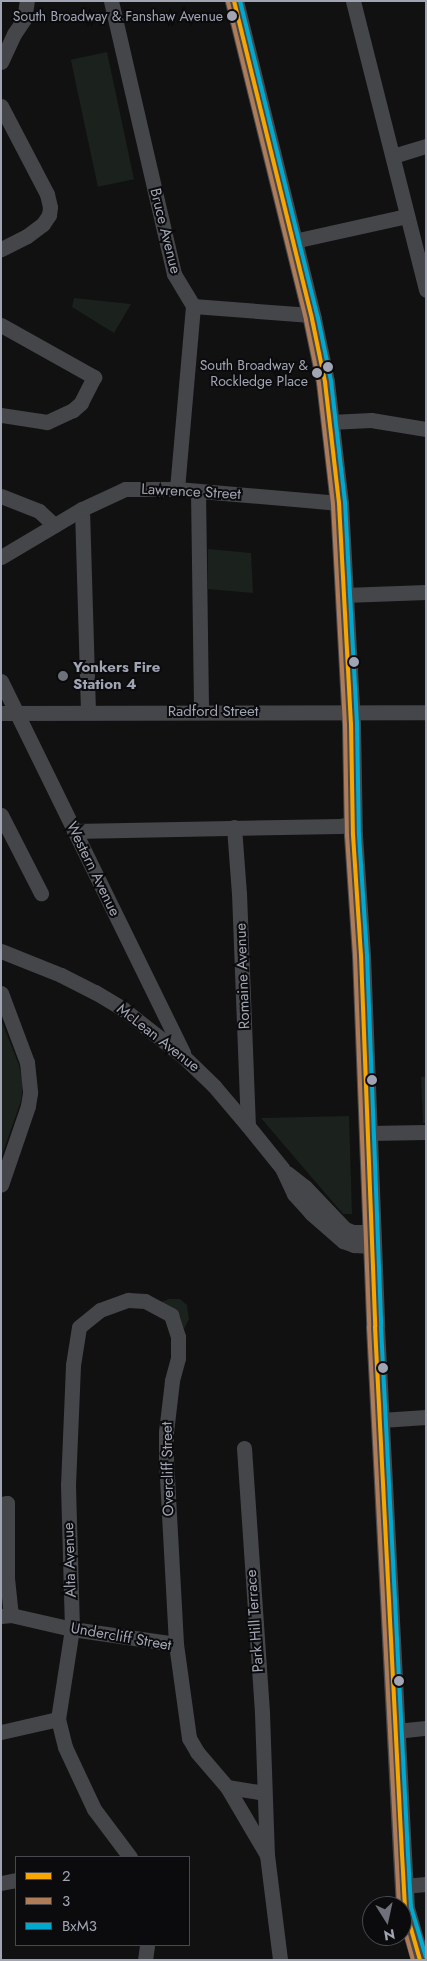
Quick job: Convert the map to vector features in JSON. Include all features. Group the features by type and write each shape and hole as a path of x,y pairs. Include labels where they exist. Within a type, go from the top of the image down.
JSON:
{"main road":[{"path":"234,1 311,315 330,422 339,503 351,712 353,824 405,1908 420,1960"}],"street":[{"path":"1,62 14,34 24,19 27,1"},
{"name":"Bruce Avenue","path":"111,1 174,274 193,306"},
{"path":"353,1 426,290"},
{"path":"1,106 47,194 50,207 49,215 43,224 27,236 1,249"},
{"path":"393,156 426,146"},
{"path":"294,241 407,216"},
{"path":"177,489 193,306 311,315"},
{"path":"1,325 94,378 81,403 73,410 47,422 1,414"},
{"path":"330,422 371,420 426,428"},
{"name":"Lawrence Street","path":"1,557 82,509 125,489 177,489 339,503"},
{"path":"198,491 201,712"},
{"path":"1,496 39,511 54,525"},
{"path":"82,509 88,712"},
{"path":"344,595 426,592"},
{"name":"Western Avenue","path":"1,680 184,1057"},
{"name":"Radford Street","path":"1,713 426,712"},
{"path":"1,815 41,893"},
{"path":"74,831 353,824"},
{"name":"Romaine Avenue","path":"234,828 239,893 248,1126"},
{"name":"McLean Avenue","path":"1,951 61,975 123,1009 184,1057 214,1086 282,1168 304,1187 345,1229 372,1239"},
{"path":"1,993 27,1062 30,1093 1,1185"},
{"path":"368,1133 426,1132"},
{"name":"Alta Avenue","path":"125,1856 94,1809 65,1747 58,1719 72,1629 68,1485 73,1365 79,1327 100,1310 128,1300 145,1301 154,1306"},
{"name":"Overcliff Street","path":"154,1306 170,1315 178,1337 178,1358 172,1381 166,1432 176,1644"},
{"path":"381,1420 426,1416"},
{"name":"Park Hill Terrace","path":"244,1448 262,1713 264,1793"},
{"path":"1,1504 7,1503 6,1616"},
{"name":"Undercliff Street","path":"6,1616 72,1629 176,1644 189,1738 197,1752 227,1787 266,1855"},
{"path":"1,1732 58,1719"},
{"path":"396,1731 426,1728"},
{"path":"227,1787 264,1793"},
{"name":"Undercliff Street","path":"264,1793 266,1855 280,1960"},
{"path":"1,1883 15,1880"},
{"path":"404,1886 426,1884"},
{"path":"145,1960 147,1946"}],"shaded area":[{"path":"107,52 134,179 98,187 71,60"},
{"path":"74,298 131,304 114,333 72,307"},
{"path":"208,549 251,553 253,593 208,589"},
{"path":"1,1020 19,1065 23,1085 21,1101 1,1158"},
{"path":"421,1077 426,1077 426,1123 423,1123"},
{"path":"349,1116 352,1214 343,1214 261,1118"},
{"path":"169,1299 180,1299 187,1305 189,1319 184,1329 178,1318 159,1303"}],"transit line":[{"name":"2","path":"234,1 312,319 325,382 339,503 351,724 353,835 361,955 375,1327 405,1908 420,1960"},
{"name":"BxM3","path":"240,1 318,318 331,381 345,502 357,724 359,835 367,955 381,1327 408,1854 411,1907 426,1957"},
{"name":"3","path":"228,2 306,320 319,383 333,504 345,724 347,835 355,955 369,1327 398,1896"},
{"name":"3","path":"409,1946 413,1960"}],"place":[{"name":"South Broadway & Fanshaw Avenue","path":"232,16"},
{"name":"South Broadway & Rockledge Place","path":"317,373"},
{"name":"Yonkers Fire Station 4","path":"63,676"}]}
